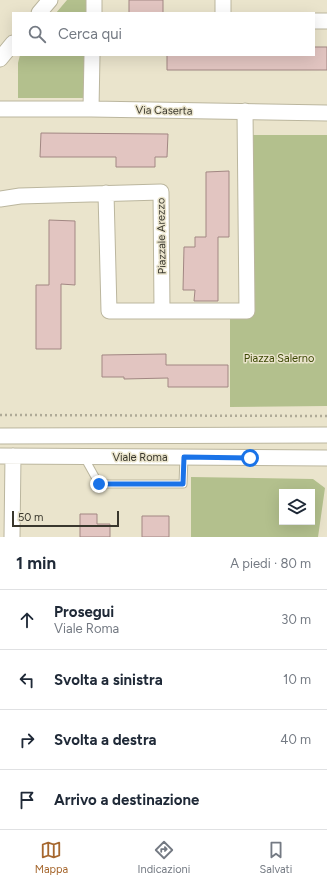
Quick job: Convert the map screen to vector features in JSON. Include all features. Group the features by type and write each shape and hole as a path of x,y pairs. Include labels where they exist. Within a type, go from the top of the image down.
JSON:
{"street":[{"path":"40,12 50,0"},
{"path":"94,0 94,12"},
{"path":"223,0 224,12"},
{"path":"315,21 327,21"},
{"path":"0,59 12,44"},
{"path":"91,109 92,56"},
{"name":"Via Caserta","path":"0,109 327,113"},
{"path":"106,193 109,311 162,310 247,312 245,111"},
{"name":"Piazzale Arezzo","path":"0,199 20,196 161,192 162,310"},
{"name":"Viale Roma","path":"0,436 327,435"},
{"path":"6,456 12,537"},
{"name":"Viale Roma","path":"6,456 184,457 325,461"}],"lane":[{"path":"84,457 99,484 183,484 184,457"}],"path":[{"path":"0,415 327,416"}],"green space":[{"path":"67,0 87,0 87,12 57,12"},
{"path":"20,56 87,56 86,98 18,98 18,63"},
{"name":"Piazza Salerno","path":"251,135 327,135 327,406 230,407 230,318 252,318"},
{"path":"191,477 313,479 325,488 318,537 191,537"}],"building":[{"path":"129,0 163,0 163,12 129,12"},
{"path":"315,47 327,47 327,70 167,70 167,56 315,56"},
{"path":"41,133 168,134 167,157 155,157 155,167 116,167 116,157 40,157"},
{"path":"229,171 229,237 218,237 218,301 194,301 195,290 183,290 184,247 195,247 195,237 206,237 206,172"},
{"path":"49,220 75,221 75,285 61,284 61,349 36,349 36,285 49,285"},
{"path":"166,354 166,365 228,365 228,387 168,387 168,378 124,379 124,377 102,377 102,355"},
{"path":"80,514 97,514 97,524 110,524 110,537 80,537"},
{"path":"142,516 169,516 169,537 142,537"}],"route":[{"path":"99,484 183,484 184,457 250,458"}]}
